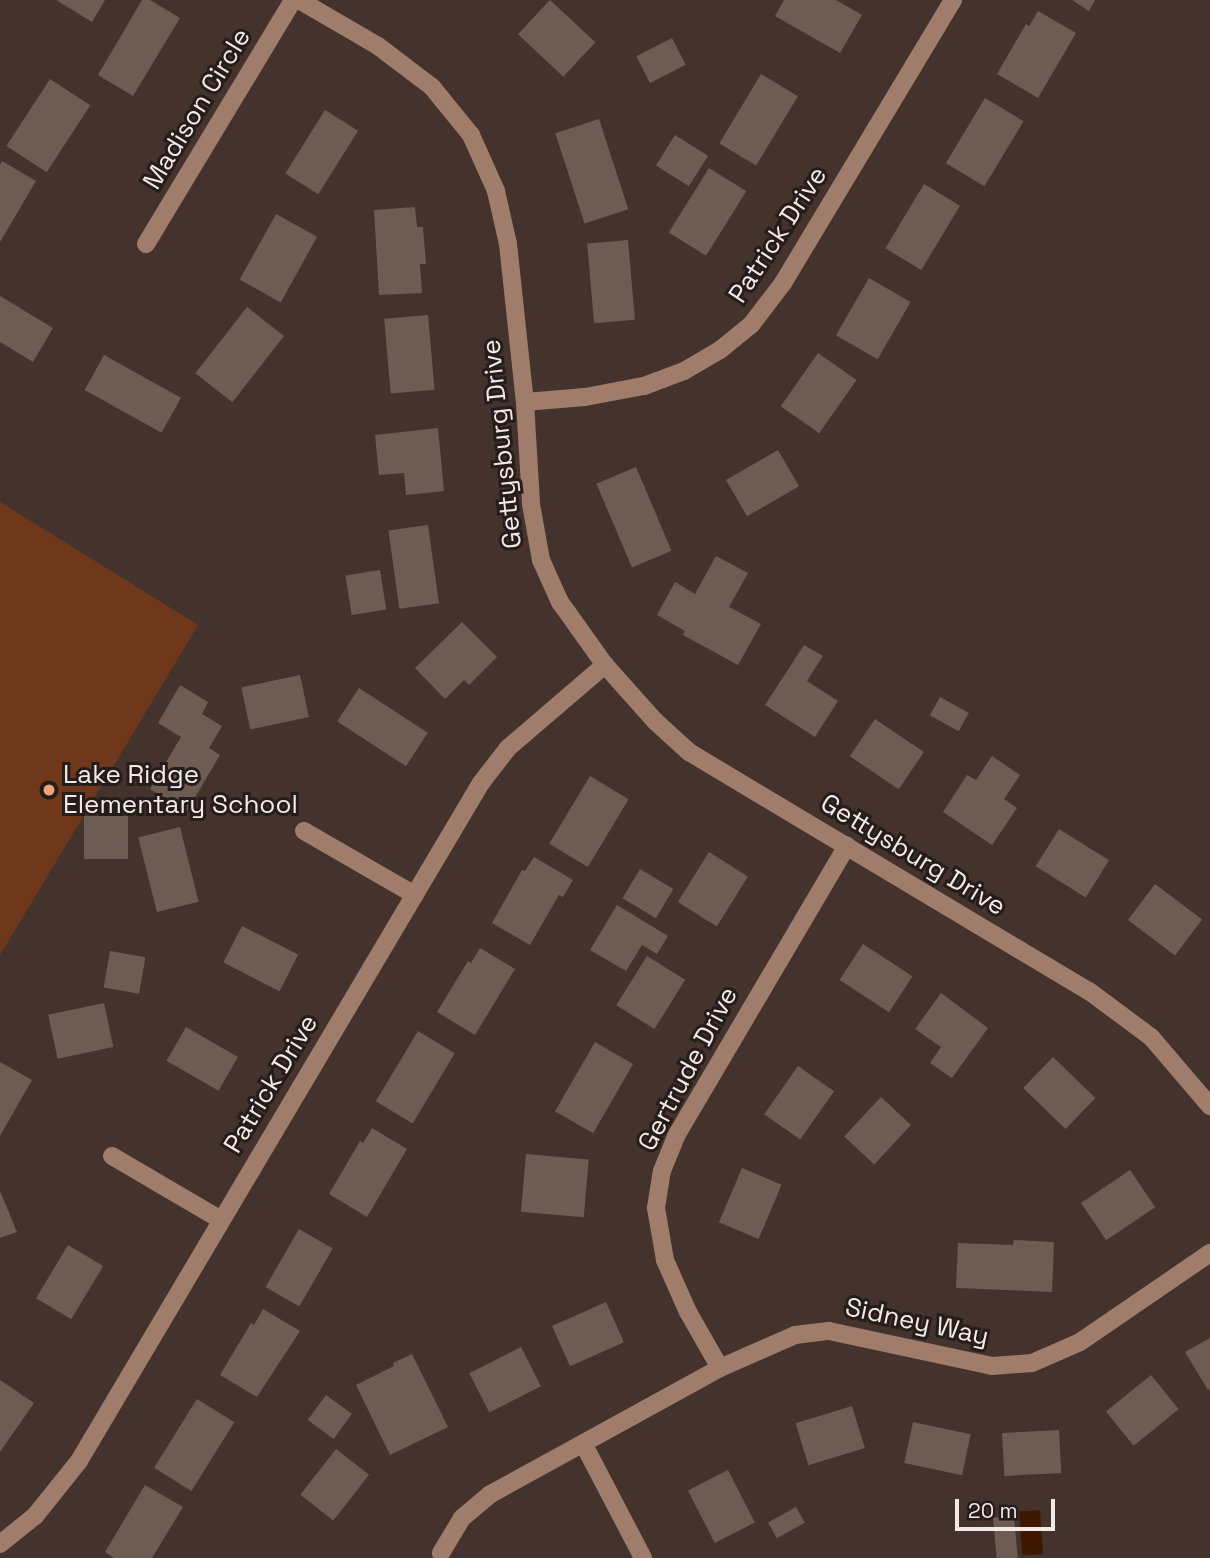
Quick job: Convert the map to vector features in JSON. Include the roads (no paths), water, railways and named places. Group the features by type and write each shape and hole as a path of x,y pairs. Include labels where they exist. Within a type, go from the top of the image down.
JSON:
{"street":[{"name":"Madison Circle","path":"146,244 296,0"},
{"name":"Gettysburg Drive","path":"296,0 378,46 432,87 471,135 496,191 508,244 525,402 531,504 541,560 560,602 605,666 689,752 1089,991 1151,1037 1210,1106"},
{"name":"Patrick Drive","path":"525,402 585,397 644,386 684,371 720,351 751,325 783,283 953,0"},
{"name":"Patrick Drive","path":"0,1544 35,1516 79,1461 481,783 508,748 605,666"},
{"path":"304,831 415,895"},
{"name":"Gertrude Drive","path":"720,1368 688,1312 665,1260 656,1208 662,1171 676,1136 847,846"},
{"path":"113,1156 221,1220"},
{"name":"Sidney Way","path":"440,1553 462,1518 489,1494 584,1445 720,1368 795,1335 829,1331 992,1366 1032,1363 1080,1342 1210,1254"},
{"path":"584,1445 643,1558"}],"place":[{"name":"Lake Ridge Elementary School","path":"49,790"}]}
